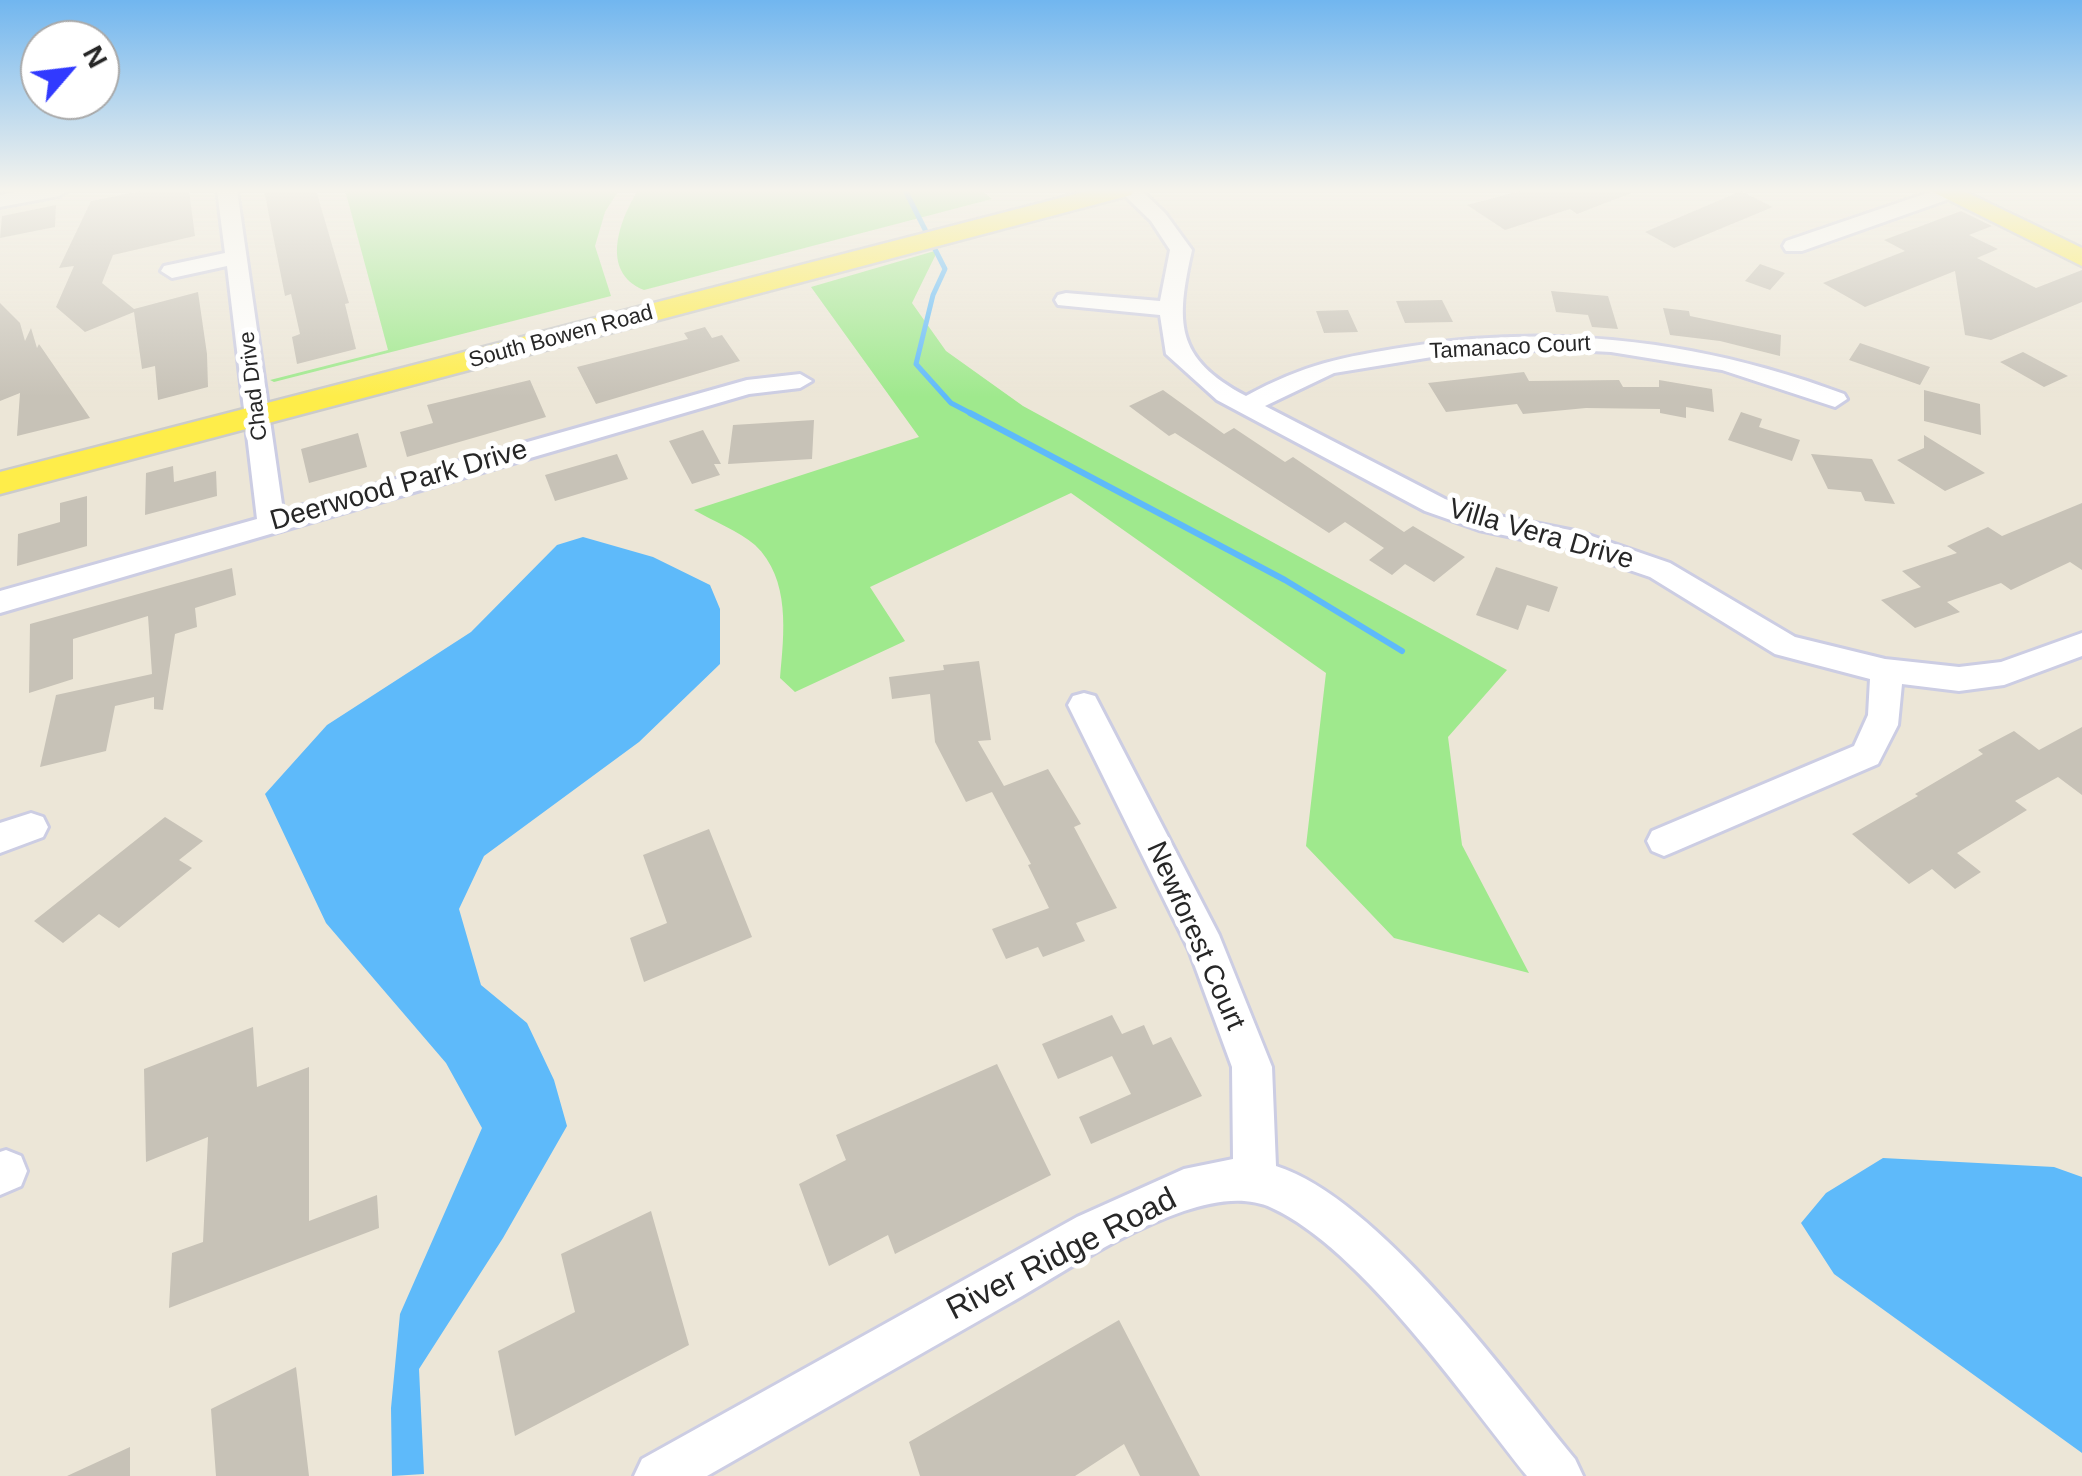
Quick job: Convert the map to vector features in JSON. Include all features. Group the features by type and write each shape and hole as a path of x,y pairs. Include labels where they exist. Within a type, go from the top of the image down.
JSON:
{"main road":[{"name":"South Bowen Road","path":"0,466 258,406 823,259"},
{"name":"South Bowen Road","path":"0,483 258,406"}],"street":[{"path":"172,271 229,259"},
{"name":"Chad Drive","path":"238,259 271,523"},
{"name":"Villa Vera Drive","path":"1179,259 1172,290 1171,327 1178,354 1204,380 1435,505 1479,521 1570,540 1660,570 1786,646 1885,672 1959,678 2004,672 2082,644"},
{"path":"1066,300 1172,308"},
{"name":"Tamanaco Court","path":"1246,406 1308,372 1403,354 1488,345 1592,342 1743,364 1836,399"},
{"name":"Deerwood Park Drive","path":"0,602 747,387 800,381"},
{"path":"1664,841 1866,755 1878,739 1888,707 1885,672"},
{"name":"Newforest Court","path":"1084,704 1206,948 1252,1067 1255,1181"},
{"name":"River Ridge Road","path":"658,1476 1092,1232 1204,1184 1255,1181 1299,1197 1348,1232 1432,1325 1558,1476"}],"green space":[{"path":"364,259 599,259 611,296 270,380 388,350"},
{"path":"618,259 763,259 644,290 630,282"},
{"path":"908,259 934,259 912,303 946,351 1023,406 1507,670 1448,737 1462,845 1529,973 1394,938 1306,846 1326,673 1071,493 870,587 905,641 795,692 780,678 782,608 775,574 755,545 694,510 919,437 811,287"}],"water":[{"path":"583,537 653,557 710,585 720,609 720,664 639,742 484,856 459,909 481,985 527,1023 554,1080 567,1126 503,1238 419,1369 424,1474 392,1476 391,1408 400,1314 482,1128 446,1063 326,923 265,794 327,725 471,632 557,545"},
{"path":"1883,1158 2054,1167 2082,1177 2082,1453 1834,1274 1801,1223 1826,1193"}],"building":[{"path":"63,259 111,259 102,283 134,309 198,292 208,387 158,400 155,366 142,369 134,312 85,332 56,307 74,266 59,268"},
{"path":"278,259 336,259 349,303 345,304 356,349 297,364 292,337 300,334 291,294 285,296"},
{"path":"1885,259 1979,259 2036,288 2082,270 2082,302 1991,340 1965,335 1955,271 1865,307 1823,283"},
{"path":"1760,264 1785,273 1770,290 1745,281"},
{"path":"1551,291 1608,296 1618,329 1592,327 1588,315 1556,312"},
{"path":"1442,300 1453,322 1405,323 1396,301"},
{"path":"0,303 20,323 25,341 31,328 37,348 39,344 90,418 17,436 20,393 0,401"},
{"path":"1663,308 1781,335 1780,356 1720,341 1670,335"},
{"path":"1348,310 1358,332 1324,333 1316,311"},
{"path":"705,327 712,338 722,335 740,361 596,404 577,367 688,339 684,333"},
{"path":"1860,343 1930,367 1920,385 1849,360"},
{"path":"2023,352 2068,376 2044,387 2000,362"},
{"path":"1524,372 1529,381 1619,380 1623,387 1659,387 1659,380 1712,389 1714,412 1686,407 1686,418 1660,413 1660,409 1586,408 1523,414 1517,404 1446,412 1428,383"},
{"path":"530,380 546,417 407,457 400,432 433,423 427,405"},
{"path":"1163,390 1224,434 1234,428 1285,462 1293,457 1404,532 1413,526 1465,557 1434,582 1405,564 1392,575 1369,560 1384,548 1345,522 1329,533 1175,433 1169,436 1129,406"},
{"path":"1924,390 1980,404 1981,435 1924,421"},
{"path":"1741,412 1762,419 1759,427 1800,440 1792,461 1728,440"},
{"path":"814,420 812,459 728,464 733,425"},
{"path":"703,430 721,464 714,464 720,475 692,484 669,441"},
{"path":"358,433 367,467 309,483 301,449"},
{"path":"1924,435 1985,473 1945,491 1897,460 1924,448"},
{"path":"617,454 628,479 555,501 545,475"},
{"path":"1811,454 1872,459 1895,504 1865,501 1861,492 1828,489"},
{"path":"173,466 174,482 216,471 217,496 145,515 146,473"},
{"path":"87,496 87,546 17,566 18,534 60,522 60,503"},
{"path":"2082,503 2082,570 2070,562 2011,590 2001,583 1947,602 1960,612 1915,628 1881,600 1921,587 1902,571 1957,553 1947,546 1988,527 2002,536"},
{"path":"1496,567 1558,587 1549,612 1527,605 1518,630 1476,615"},
{"path":"232,568 236,595 195,608 197,627 175,634 163,710 154,709 154,697 115,706 106,751 40,767 56,695 152,674 148,616 73,639 73,679 29,693 30,624"},
{"path":"979,661 991,740 978,741 1004,786 1048,769 1081,824 1074,827 1117,908 1076,923 1085,941 1043,957 1038,947 1006,959 992,929 1049,908 1028,865 1031,864 992,792 966,802 935,742 930,694 892,699 889,677"},
{"path":"2082,727 2082,795 2058,777 2015,801 2027,810 1957,853 1981,872 1955,889 1932,869 1909,884 1852,834 1918,796 1915,794 1983,754 1978,750 2014,731 2039,750"},
{"path":"165,817 203,841 179,860 192,868 119,928 99,914 63,943 34,921"},
{"path":"709,829 752,937 644,982 630,938 667,923 643,855"},
{"path":"1112,1015 1122,1034 1144,1025 1153,1045 1171,1037 1202,1096 1091,1144 1079,1117 1131,1094 1112,1056 1058,1079 1042,1044"},
{"path":"253,1027 257,1087 309,1067 309,1221 377,1195 379,1228 169,1308 172,1253 203,1242 208,1137 146,1162 144,1069"},
{"path":"997,1064 1051,1175 895,1254 888,1235 829,1266 799,1184 846,1160 836,1135"},
{"path":"651,1211 689,1345 515,1436 498,1351 575,1312 561,1254"},
{"path":"1119,1320 1200,1476 1140,1476 1124,1444 1075,1476 920,1476 909,1442"},
{"path":"296,1367 309,1476 216,1476 211,1409"},
{"path":"130,1447 130,1476 67,1476"}],"waterway":[{"path":"940,259 945,269 933,295 916,364 951,403 974,415"},
{"path":"970,413 1285,580 1402,651"}]}
